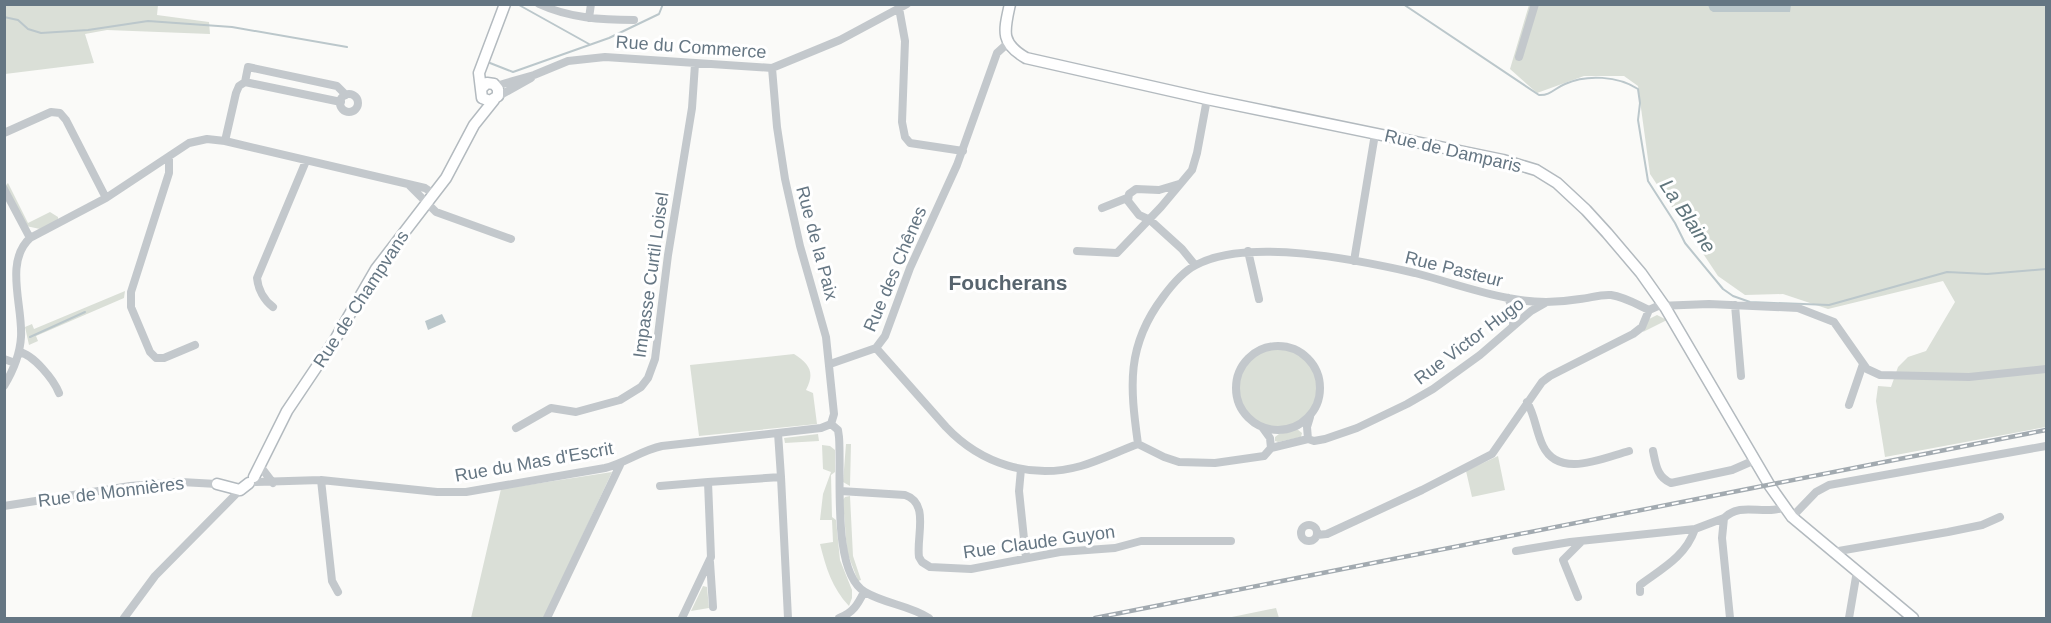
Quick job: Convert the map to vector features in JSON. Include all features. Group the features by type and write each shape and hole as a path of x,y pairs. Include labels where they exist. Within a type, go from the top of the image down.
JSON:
{"main road":[{"name":"Rue de Champvans","path":"474,125 481,91 479,72 505,4"},
{"path":"1008,43 1005,25 1010,4"},
{"name":"Rue de Damparis","path":"1008,43 1015,52 1036,62 1503,160 1536,170 1565,189 1635,266 1665,307 1755,460 1792,517 1913,618"},
{"path":"485,61 486,72 495,85 498,91 496,99 486,100 481,91 485,84 495,85"},
{"name":"Rue de Champvans","path":"249,483 288,411 336,338 376,269 428,195 446,178 474,125 496,99"},
{"name":"Rue de Monnières","path":"220,485 249,483"}],"street":[{"path":"539,4 554,11 589,18 634,20"},
{"path":"589,18 591,4"},
{"path":"1520,57 1535,4"},
{"path":"902,6 905,41 902,122 905,137 910,143 963,151"},
{"name":"Rue du Commerce","path":"495,85 534,75 568,61 605,57 772,68 840,40 902,6"},
{"name":"Rue des Chênes","path":"1008,43 997,53 963,151 910,268 885,336 876,348 957,438 987,458 1021,469 1047,471 1072,468 1138,444"},
{"name":"Impasse Curtil Loisel","path":"516,428 551,408 576,412 620,400 641,387 648,378 655,359 668,255 692,108 695,64"},
{"path":"225,141 236,93 245,82 248,67 337,86 346,95 356,98 358,103 351,111 345,110 340,102 245,82"},
{"name":"Rue de la Paix","path":"772,68 778,138 789,197 800,246 822,321 830,364 835,418 831,424"},
{"name":"Rue du Commerce","path":"496,99 534,75"},
{"path":"340,102 346,95"},
{"path":"1077,251 1116,252 1150,220 1192,170 1207,99"},
{"path":"4,133 51,112 60,113 66,120 106,198"},
{"path":"1354,261 1375,134"},
{"path":"4,386 19,352 21,336 17,271 21,248 30,238 106,198 196,141 214,139 225,141 409,185 428,195 436,212 511,238"},
{"path":"169,157 169,173 131,292 130,302 150,352 156,358 164,358 195,345"},
{"path":"273,307 266,301 257,278 306,161"},
{"path":"1102,208 1127,198 1136,189 1159,190 1180,184"},
{"path":"409,185 428,195"},
{"path":"4,189 30,238"},
{"path":"1127,198 1134,210 1150,220 1182,249 1195,265"},
{"path":"1248,251 1259,299"},
{"name":"Rue Pasteur","path":"1138,444 1131,396 1132,376 1139,341 1166,293 1195,265 1223,255 1248,251 1283,252 1354,261 1508,298 1545,303 1611,295 1649,310"},
{"path":"1508,298 1514,311 1513,326"},
{"name":"Rue Victor Hugo","path":"1138,444 1164,457 1196,464 1264,456 1271,448 1308,439 1314,441 1326,439 1357,428 1407,404 1457,373 1513,326 1545,303"},
{"path":"1317,535 1327,534 1422,490 1492,454 1535,389 1550,376 1638,331 1649,310 1658,306 1709,304 1798,308 1834,322 1867,369 1880,375 1970,377 2046,369"},
{"path":"1736,305 1741,376"},
{"path":"1271,448 1270,438 1262,427 1242,410 1237,400 1236,388 1238,375 1247,360 1257,352 1268,348 1279,346 1293,350 1306,358 1317,375 1320,391 1307,427 1308,439"},
{"path":"830,364 876,348"},
{"path":"19,352 34,361 55,383 59,393"},
{"path":"4,359 15,363"},
{"path":"1849,405 1863,364"},
{"path":"1527,402 1543,446 1551,458 1563,464 1580,464 1629,451"},
{"path":"1262,427 1286,430 1297,426 1310,415"},
{"path":"831,424 837,430 839,437 842,535 846,562 856,585 864,592 914,610 929,618"},
{"name":"Rue du Mas d'Escrit","path":"249,483 321,480 437,492 466,492 620,465 655,447 821,428 831,424"},
{"path":"778,433 789,618"},
{"path":"1792,517 1816,492 1829,485 2046,446"},
{"path":"1653,451 1658,472 1671,483 1732,470 1755,460"},
{"path":"547,618 620,465"},
{"path":"260,466 273,483"},
{"path":"1021,469 1019,491 1026,558"},
{"path":"660,486 781,477"},
{"path":"321,480 332,581 338,592"},
{"name":"Rue de Monnières","path":"4,506 139,485 181,482 220,485"},
{"path":"708,482 714,607"},
{"name":"Rue de Champvans","path":"124,618 155,576 249,483"},
{"path":"220,485 227,492 228,502"},
{"name":"Rue Claude Guyon","path":"840,491 905,495 917,502 920,513 917,549 919,557 926,565 971,569 1060,552 1115,548 1142,541 1231,541"},
{"path":"1516,551 1582,541 1695,529 1744,508 1767,510 1785,507"},
{"path":"1833,552 1960,530 1982,525 2000,517"},
{"path":"1724,518 1722,538 1730,618"},
{"path":"1640,592 1640,585 1670,565 1678,556 1695,529"},
{"path":"1578,597 1563,560 1582,541"},
{"path":"682,618 710,560"},
{"path":"1849,618 1857,571"},
{"path":"839,618 852,611 864,592"}],"shaded area":[{"path":"1708,4 1791,5 1790,12 1713,12"},
{"path":"4,5 158,5 157,15 209,22 210,34 107,30 85,34 94,63 5,74"},
{"path":"1529,5 2046,5 2046,427 1885,457 1876,401 1878,386 1891,387 1898,367 1908,357 1926,351 1955,302 1943,281 1828,309 1783,294 1745,295 1718,276 1650,174 1638,86 1624,76 1584,76 1537,93 1510,69"},
{"path":"8,183 28,223 50,212 58,217 58,220 40,229 26,226 5,186"},
{"path":"125,291 124,298 36,336 38,341 29,345 25,327 32,324 34,329"},
{"path":"442,314 446,322 428,330 425,321"},
{"path":"1657,315 1667,320 1643,332 1649,319"},
{"path":"1278,349 1293,352 1305,361 1314,373 1317,388 1314,403 1305,415 1293,424 1278,427 1263,424 1251,415 1242,403 1239,388 1242,373 1251,361 1263,352"},
{"path":"794,354 804,361 809,369 810,379 806,390 813,393 817,424 699,436 690,365"},
{"path":"1297,429 1302,433 1301,437 1275,441 1275,437 1279,434"},
{"path":"818,434 819,441 785,443 784,438"},
{"path":"846,444 851,444 850,486 843,482"},
{"path":"822,445 830,446 835,450 835,472 831,475 832,517 836,520 840,560 852,590 849,606 830,577 820,544 833,542 832,520 820,520 823,494 831,472 823,469"},
{"path":"1498,456 1505,490 1472,497 1466,471"},
{"path":"612,472 544,618 471,618 501,489"},
{"path":"850,496 853,556 861,580 858,581 847,552 843,500"},
{"path":"703,586 707,587 709,608 691,611"},
{"path":"1276,608 1279,618 1227,618"}],"waterway":[{"name":"La Blaine","path":"490,63 513,72 609,38 659,14 663,4"},
{"name":"La Blaine","path":"1403,4 1539,95 1549,93 1574,81 1592,78 1621,81 1638,89 1640,103 1638,120 1648,181 1685,243 1723,289 1733,296 1750,302 1829,305 1947,272 1987,274 2046,269"},
{"name":"La Blaine","path":"519,5 589,44"},
{"name":"La Blaine","path":"4,17 18,20 28,29 41,33 88,30 148,21 232,27 347,47"},
{"path":"30,337 85,312"}],"railway":[{"path":"1095,618 2046,430"}],"district":[{"name":"Foucherans","path":"1008,282"}]}
